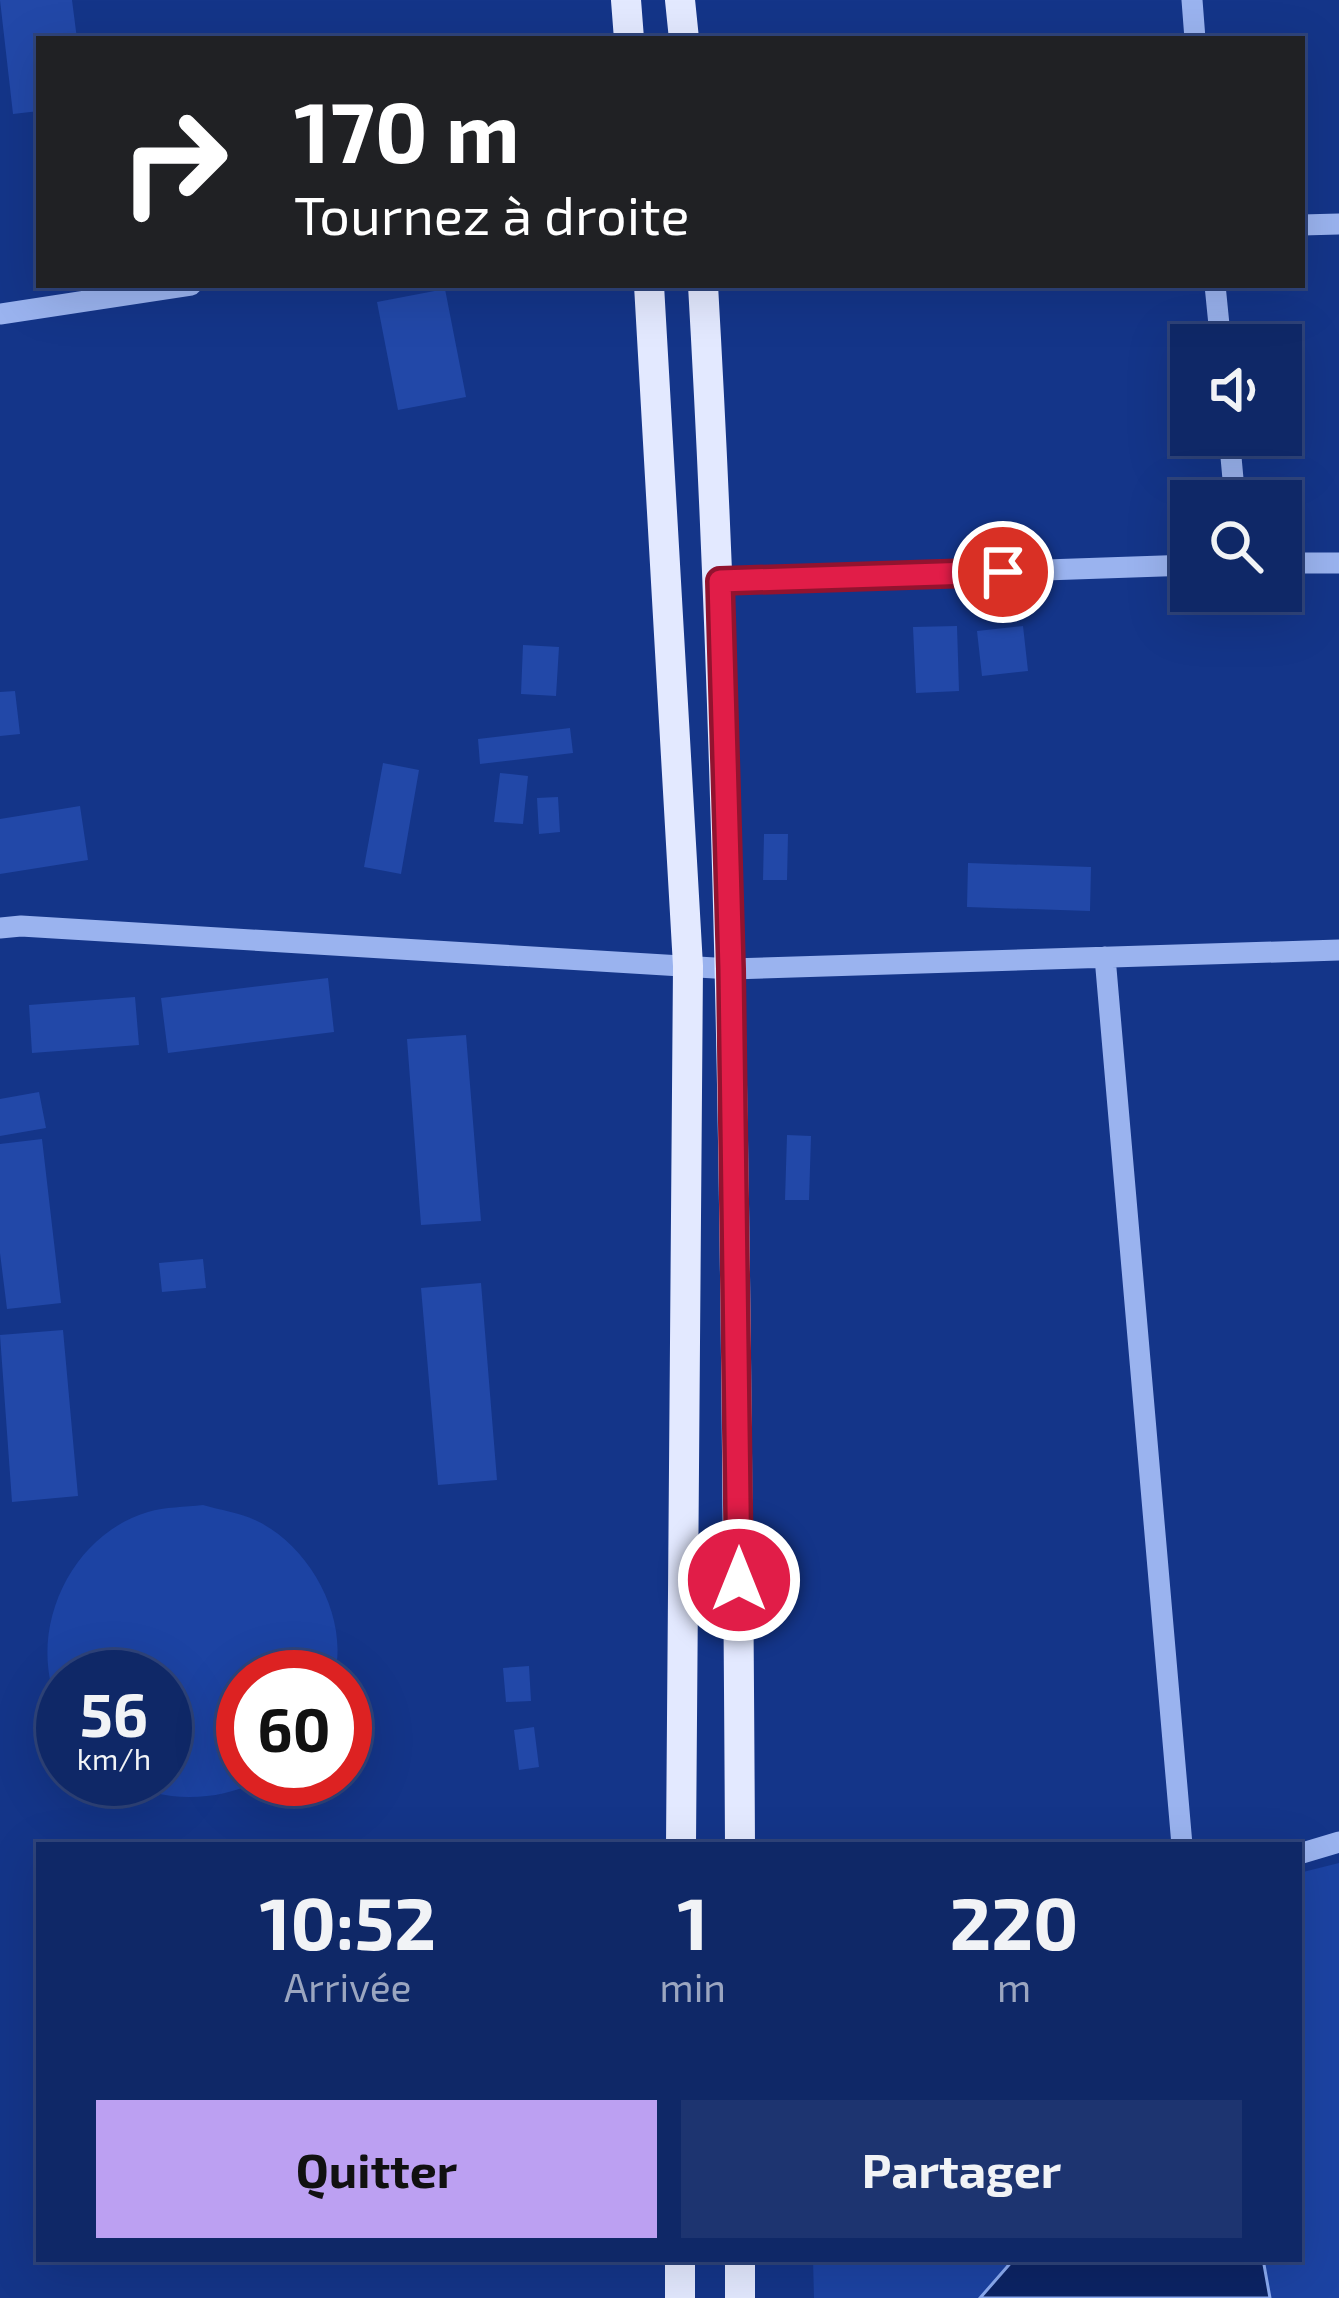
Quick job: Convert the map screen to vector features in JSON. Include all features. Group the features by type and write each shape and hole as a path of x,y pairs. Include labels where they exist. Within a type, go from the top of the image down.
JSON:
{"main road":[{"path":"626,0 629,36"},
{"path":"680,0 684,36"},
{"path":"649,288 688,966 681,1842"},
{"path":"703,288 720,581 731,969 740,1842"},
{"path":"680,2262 680,2298"},
{"path":"740,2262 740,2298"}],"street":[{"path":"1192,0 1195,36"},
{"path":"1305,224 1339,224"},
{"path":"0,314 171,288"},
{"path":"1215,288 1219,324"},
{"path":"1302,563 1339,563"},
{"path":"720,581 1170,566"},
{"path":"0,928 731,969 1339,950"},
{"path":"1105,958 1182,1842"},
{"path":"1302,1853 1339,1842"}],"shaded area":[{"path":"203,1505 257,1521 276,1533 309,1566 331,1609 336,1632 337,1650 216,1650 216,1795 209,1796 192,1797 192,1650 48,1650 59,1595 94,1543 119,1525 168,1508"},
{"path":"1339,1863 1339,2298 814,2298 813,2262 1302,2262 1302,1872"},
{"path":"1011,2262 1264,2262 1270,2298 980,2298"}],"building":[{"path":"0,0 72,0 77,36 36,36 36,111 13,114"},
{"path":"445,289 466,397 398,410 377,302"},
{"path":"957,626 959,691 916,693 913,627"},
{"path":"1023,626 1028,671 982,676 977,631"},
{"path":"523,645 559,647 556,696 521,694"},
{"path":"15,691 20,734 0,736 0,692"},
{"path":"570,728 573,753 480,764 478,739"},
{"path":"383,763 419,770 401,874 364,867"},
{"path":"500,773 528,776 523,824 494,822"},
{"path":"558,797 560,832 539,834 537,798"},
{"path":"80,806 88,860 0,874 0,819"},
{"path":"764,834 788,834 787,880 763,880"},
{"path":"968,863 1091,867 1090,911 967,907"},
{"path":"328,978 334,1032 168,1053 161,998"},
{"path":"135,997 139,1045 32,1053 29,1005"},
{"path":"466,1035 481,1221 421,1225 407,1039"},
{"path":"39,1092 46,1128 0,1136 0,1099"},
{"path":"787,1135 811,1136 809,1200 785,1200"},
{"path":"42,1139 61,1303 7,1309 0,1253 0,1144"},
{"path":"203,1259 206,1288 162,1292 159,1263"},
{"path":"481,1283 497,1480 438,1485 421,1288"},
{"path":"63,1330 78,1496 12,1502 0,1335"},
{"path":"529,1666 531,1701 506,1702 503,1668"},
{"path":"534,1727 539,1767 519,1770 514,1730"}],"route":[{"path":"739,1580 731,969 720,581 1003,572"}]}
